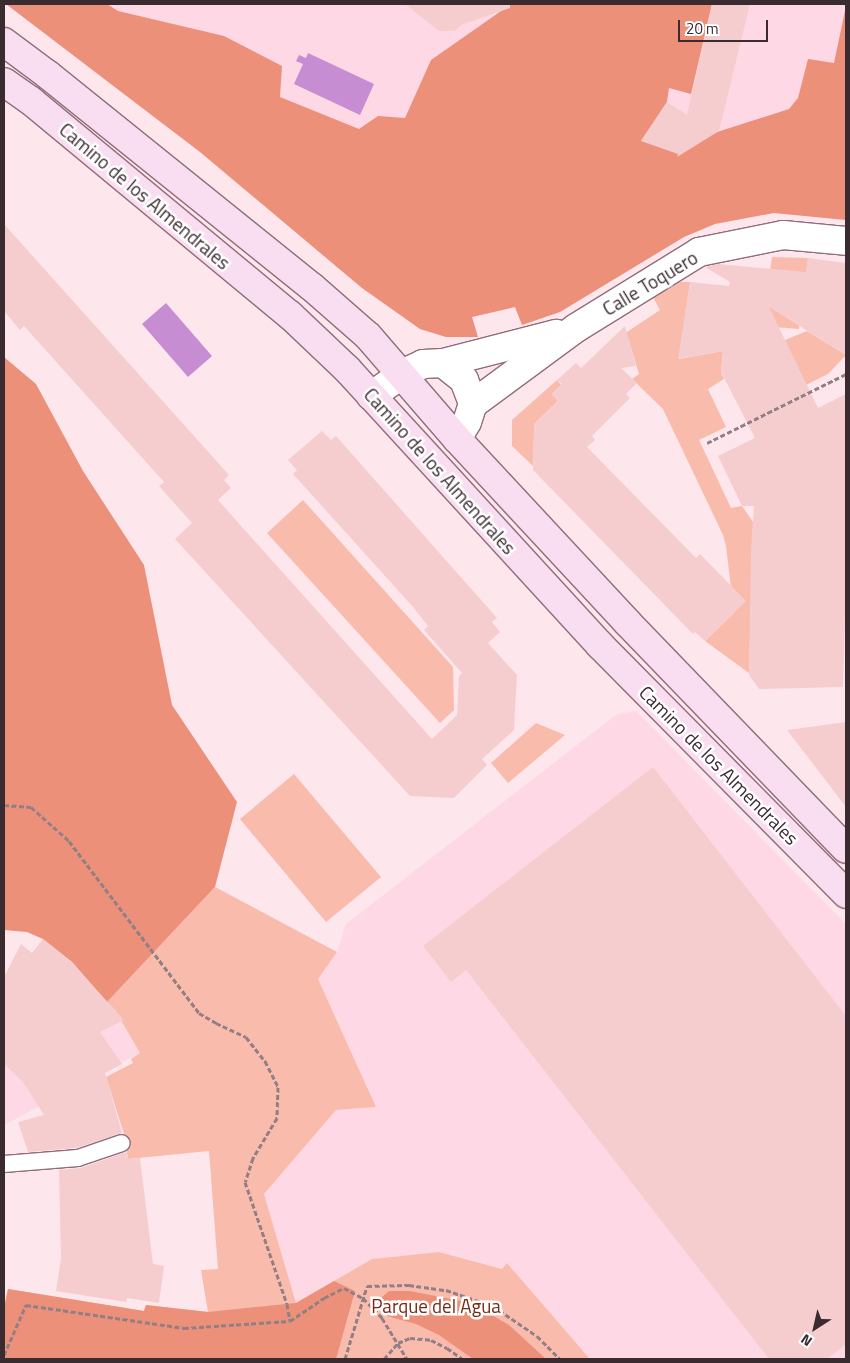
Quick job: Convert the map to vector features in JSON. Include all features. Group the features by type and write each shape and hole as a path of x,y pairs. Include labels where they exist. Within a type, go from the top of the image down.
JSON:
{"main road":[{"name":"Camino de los Almendrales","path":"4,42 47,74 312,287 368,336 457,439 627,622 846,849"},
{"name":"Camino de los Almendrales","path":"4,82 31,101 290,315 347,369 600,645 846,894"}],"street":[{"name":"Calle Toquero","path":"473,404 576,328 699,252 784,235 846,242"},
{"name":"Calle Toquero","path":"371,396 402,374 422,364 443,363 576,328"},
{"path":"443,363 464,380 473,404 467,422 457,439"}],"lane":[{"path":"4,1164 78,1158 122,1143"}],"path":[{"path":"707,443 846,374"},
{"path":"4,805 31,807 69,841 199,1013 216,1024 246,1037 265,1061 278,1087 277,1118 253,1158 245,1182 290,1321"},
{"path":"345,1359 367,1286 409,1285 446,1290 493,1306 538,1336 560,1359"},
{"path":"4,1355 26,1305 184,1328 290,1321 324,1298 344,1288 363,1298 382,1318 407,1359"},
{"path":"384,1359 398,1343 410,1338 431,1340 463,1359"}],"shaded area":[{"path":"6,4 846,4 846,220 774,213 715,224 684,237 560,312 522,325 515,307 472,317 478,337 446,337 420,329 362,288 200,152"},
{"path":"308,53 374,84 360,115 294,84 303,64 296,61 299,55 306,58"},
{"path":"166,303 212,356 188,377 142,324"},
{"path":"636,711 846,924 846,1359 590,1359 507,1263 503,1269 439,1252 372,1259 296,1303 264,1194 336,1110 376,1107 318,979 337,952 346,924 617,714"},
{"path":"72,962 115,1010 140,1053 4,1125 4,1049"}],"green space":[{"path":"6,4 107,4 118,11 224,36 282,66 280,97 359,129 378,116 405,118 431,60 511,4 712,4 691,94 669,88 667,102 641,141 714,133 789,109 798,98 808,59 834,63 846,6 846,220 774,213 715,224 684,237 560,312 522,325 515,307 472,317 478,337 446,337 420,329 362,288 200,152"},
{"path":"772,257 808,258 799,329 762,326"},
{"path":"680,282 690,282 679,359 723,351 721,373 724,379 708,389 726,427 699,440 731,508 742,506 753,522 749,673 705,641 734,613 726,546 723,535 663,409 632,379 639,374 628,338 624,334 660,310 653,297"},
{"path":"807,331 846,355 828,374 806,385 785,340"},
{"path":"4,357 36,384 83,471 144,565 172,705 237,802 215,887 107,1002 72,962 43,939 27,932 4,930"},
{"path":"557,380 561,385 552,394 558,401 534,424 539,429 534,435 533,466 512,446 512,420"},
{"path":"303,500 453,667 454,710 440,723 267,533"},
{"path":"536,723 565,735 508,783 491,763"},
{"path":"294,774 381,877 326,922 240,819"},
{"name":"Parque del Agua","path":"215,887 337,952 318,979 376,1107 336,1110 264,1194 296,1303 372,1259 439,1252 502,1269 507,1263 590,1359 4,1359 4,1308 8,1289 144,1311 146,1305 208,1312 201,1270 218,1269 209,1151 128,1159 124,1134 106,1077 133,1063 131,1059 140,1053 115,1010 107,1002"},
{"path":"334,1281 355,1291 336,1359 4,1359 4,1308 8,1289 144,1311 146,1305 208,1312 296,1303"},
{"name":"Parque del Agua","path":"389,1291 410,1291 471,1303 509,1325 546,1359 473,1359 439,1335 416,1324 387,1316 382,1311 381,1304 382,1297"}],"building":[{"path":"405,4 510,4 510,8 461,25 455,31 439,31"},
{"path":"712,4 750,4 719,131 677,157 678,154 641,141 667,102 687,115"},
{"path":"4,224 229,475 224,480 231,488 218,500 432,739 457,715 459,676 462,673 424,630 428,626 413,607 293,474 297,470 288,460 322,431 331,440 336,436 497,618 492,622 500,632 488,643 517,675 514,730 482,759 487,765 454,798 410,796 175,539 192,523 159,486 164,482 24,326 20,330 4,311"},
{"path":"808,258 846,263 846,355 769,307 818,408 846,394 846,583 843,687 759,689 749,675 751,551 754,506 742,506 718,456 755,438 721,372 723,351 678,359 690,282 729,286 730,282 705,267 718,264 806,272"},
{"path":"625,326 636,366 621,368 637,383 626,394 630,398 592,436 595,440 587,447 696,558 700,554 746,601 705,641 695,632 693,634 533,470 534,424 558,401 551,394 562,384 557,380 576,363 581,368"},
{"path":"846,722 846,807 787,730"},
{"path":"653,767 846,1016 846,1344 827,1359 769,1359 466,970 451,982 423,946"},
{"path":"43,939 69,960 124,1020 100,1032 122,1064 105,1073 122,1133 76,1148 28,1152 18,1122 44,1115 23,1082 4,1064 4,977 21,944 32,953"},
{"path":"126,1152 128,1159 140,1158 153,1264 164,1266 159,1303 127,1298 126,1302 56,1291 61,1258 59,1170 81,1168"}]}
